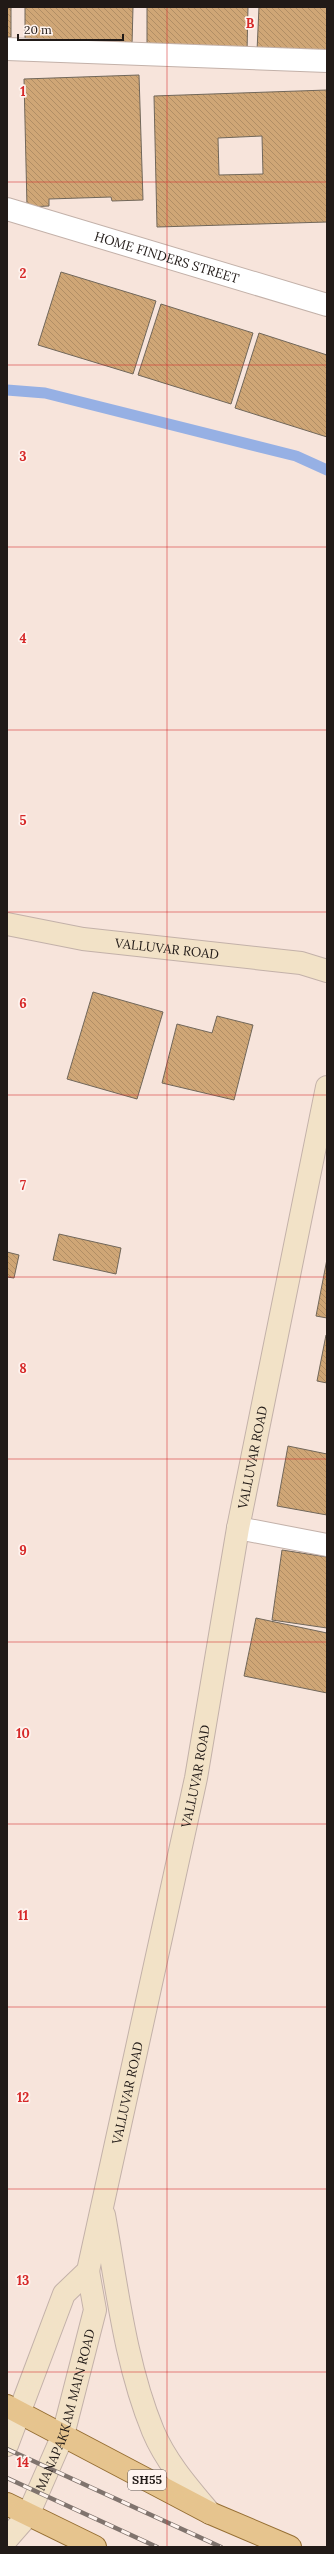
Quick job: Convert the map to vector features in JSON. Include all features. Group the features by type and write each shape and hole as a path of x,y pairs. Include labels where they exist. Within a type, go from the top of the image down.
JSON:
{"main road":[{"name":"VALLUVAR ROAD","path":"7,924 84,939 301,963 327,972"},
{"name":"VALLUVAR ROAD","path":"88,2271 196,1778 238,1528 327,1087"},
{"path":"102,2204 127,2344 153,2432 173,2468 210,2513"},
{"path":"7,2445 14,2410 64,2294 88,2271"},
{"name":"MANAPAKKAM MAIN ROAD","path":"7,2539 28,2515 63,2435 95,2310 88,2271"},
{"name":"SH55","path":"14,2410 210,2513 290,2547"},
{"path":"7,2504 95,2547"}],"street":[{"path":"7,50 327,61"},
{"name":"HOME FINDERS STREET","path":"7,209 327,305"},
{"path":"238,1528 327,1545"}],"building":[{"path":"7,7 11,7 11,37 7,37"},
{"path":"25,7 133,7 132,45 25,44"},
{"path":"147,7 248,7 247,52 147,51"},
{"path":"259,7 327,7 327,53 257,51"},
{"path":"139,75 143,200 112,201 111,197 49,199 49,206 27,207 24,79"},
{"path":"327,90 327,222 157,227 154,96","holes":["262,136 263,174 219,175 218,138"]},
{"path":"61,272 156,301 133,374 38,345"},
{"path":"161,304 253,333 231,404 138,375"},
{"path":"259,333 327,355 327,437 235,408"},
{"path":"93,992 163,1012 137,1099 67,1079"},
{"path":"217,1016 253,1025 234,1100 162,1083 177,1024 212,1033"},
{"path":"59,1234 121,1248 116,1274 53,1260"},
{"path":"7,1252 19,1255 14,1278 7,1277"},
{"path":"327,1259 327,1318 316,1316"},
{"path":"327,1335 327,1383 317,1381"},
{"path":"288,1446 327,1454 327,1515 277,1506"},
{"path":"282,1550 327,1557 327,1628 272,1620"},
{"path":"256,1618 327,1633 327,1693 244,1676"}],"waterway":[{"path":"7,390 45,393 296,456 327,470"}],"railway":[{"path":"7,2449 221,2547"},
{"path":"7,2478 157,2547"}]}
